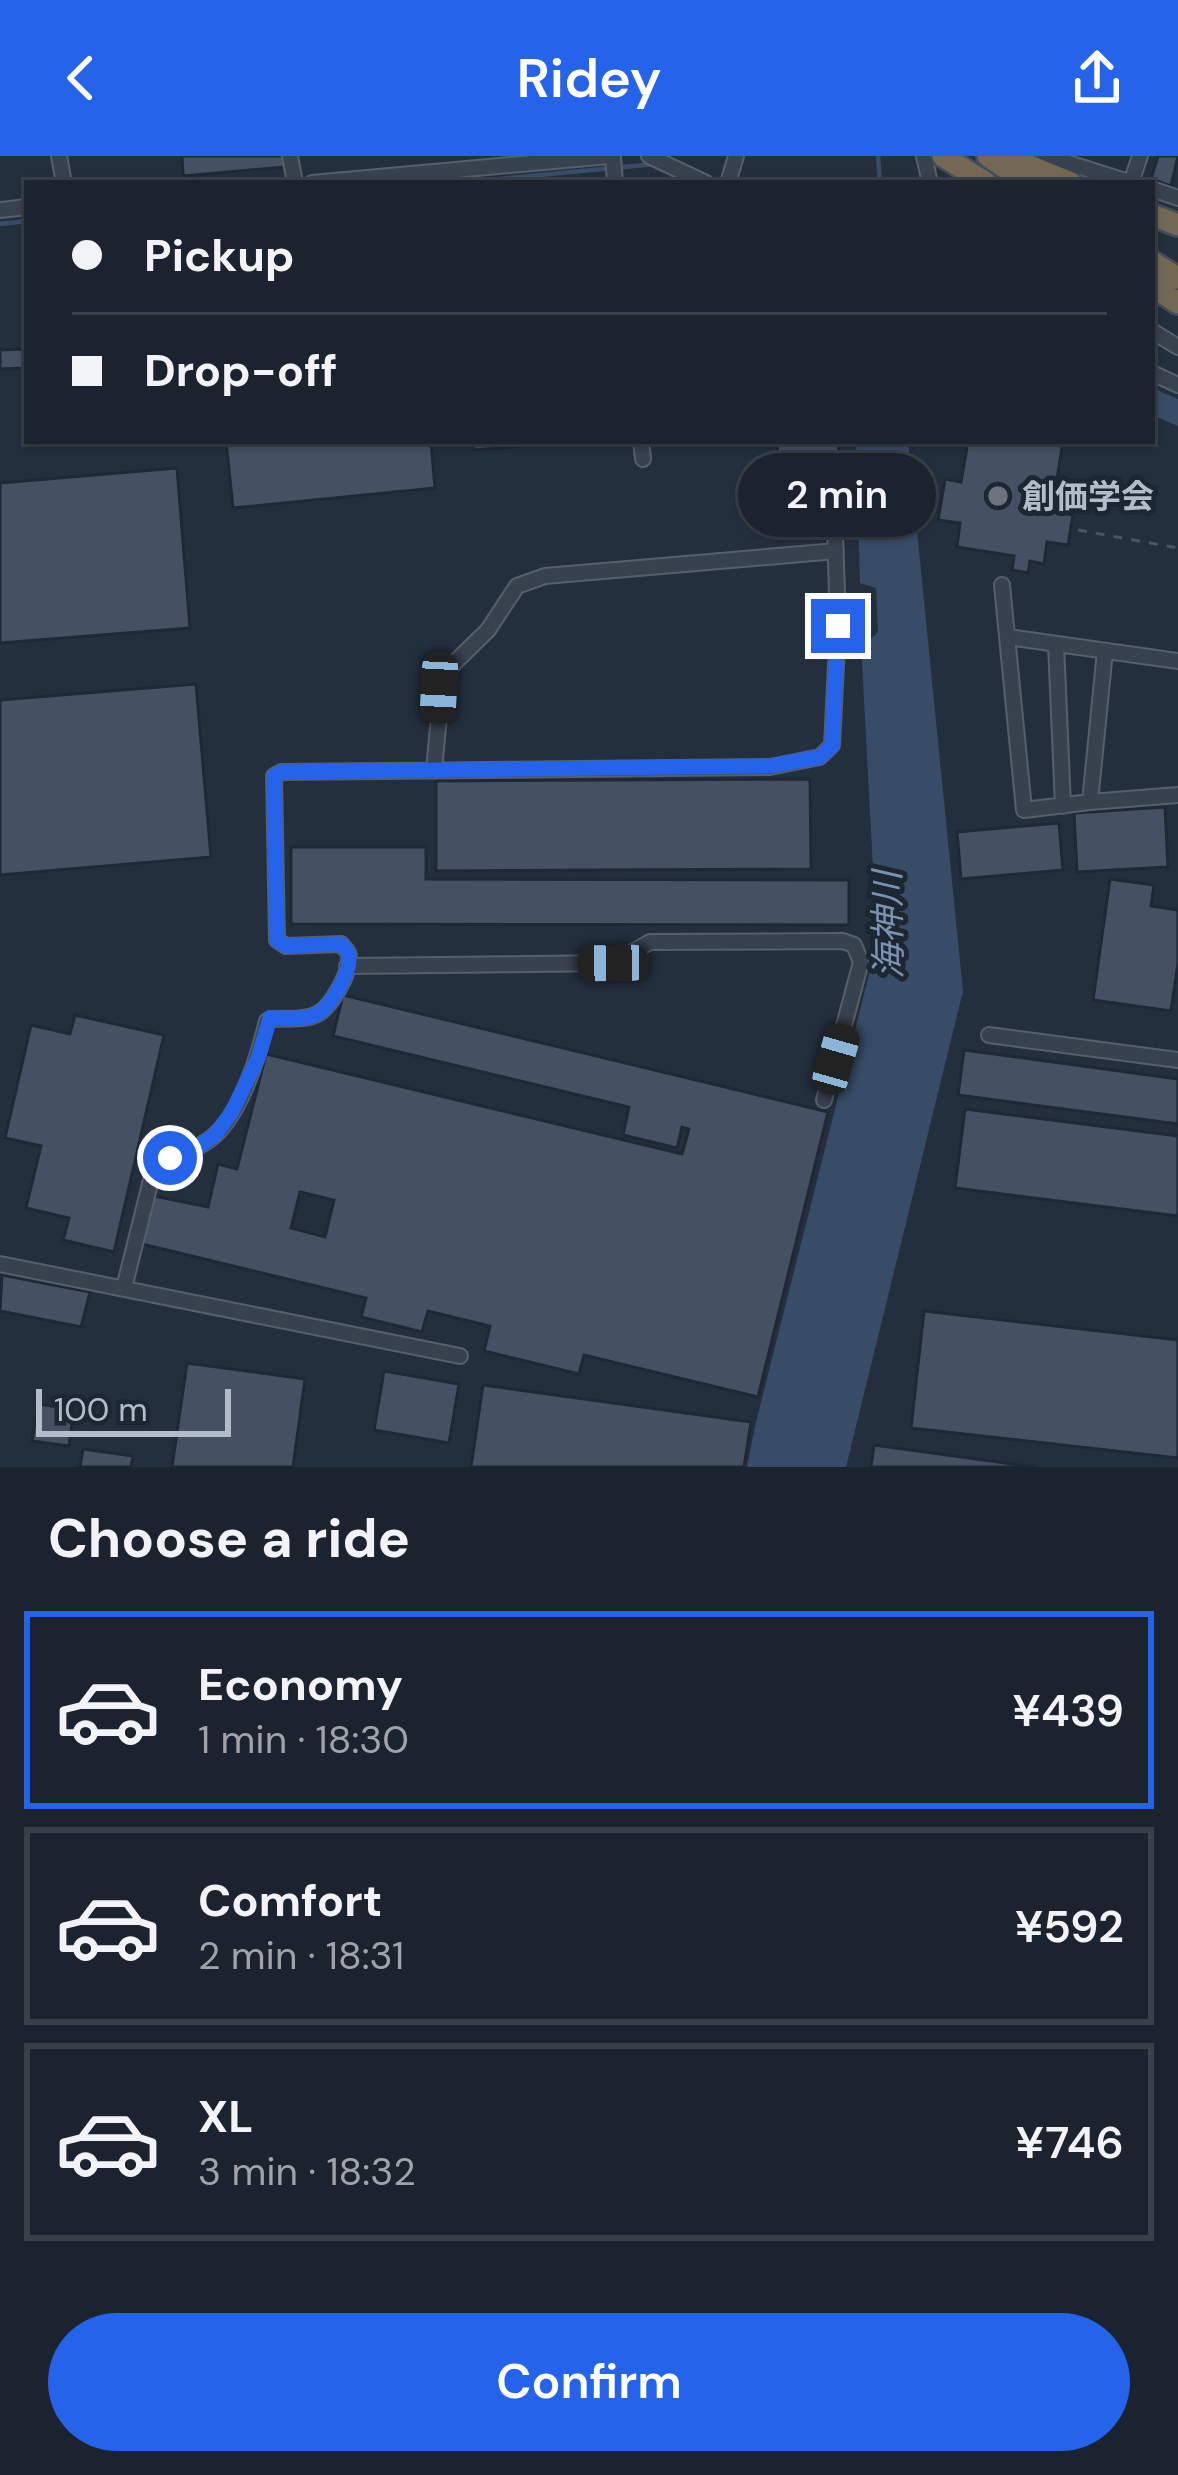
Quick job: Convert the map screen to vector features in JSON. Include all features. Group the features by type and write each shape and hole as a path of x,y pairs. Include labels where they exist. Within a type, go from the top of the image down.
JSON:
{"highway":[{"path":"943,156 981,180"},
{"path":"988,156 1024,180"},
{"path":"1005,156 1064,180"}],"street":[{"path":"340,180 611,156"},
{"path":"649,156 700,180"},
{"path":"1046,156 1122,180"},
{"path":"641,444 643,459"},
{"path":"124,1288 158,1167 215,1135 232,1112 258,1058 270,1018 321,1012 347,967 347,951 341,944 286,946 277,940 274,776 281,772 770,766 820,757 832,746 838,626 834,501"},
{"path":"434,770 442,674 488,630 517,586 545,576 836,551"},
{"path":"1002,585 1024,810 1178,794"},
{"path":"1007,638 1178,661"},
{"path":"1056,644 1064,806"},
{"path":"1090,802 1105,651"},
{"path":"347,967 613,963 650,942 842,941 854,945 861,962 824,1100"},
{"path":"989,1035 1178,1060"},
{"path":"0,1264 460,1356"}],"path":[{"path":"1078,530 1178,548"}],"water":[{"path":"1155,389 1178,399 1178,426 1155,416"},
{"path":"856,444 908,444 963,991 846,1467 747,1467 877,943 861,643 878,632 876,588 860,583"}],"building":[{"path":"182,156 284,156 285,167 183,176"},
{"path":"1158,156 1178,156 1171,186 1151,179"},
{"path":"24,349 24,368 0,369 0,350"},
{"path":"226,444 431,444 435,488 233,508"},
{"path":"473,444 544,444 474,450"},
{"path":"777,444 838,444 839,453 778,458"},
{"name":"創価学会","path":"967,444 1063,444 1052,511 1073,515 1068,545 1047,542 1044,564 1030,561 1028,573 1012,570 1014,556 957,547 960,523 938,520 945,479 961,482"},
{"path":"177,468 190,628 0,643 0,483"},
{"path":"196,684 211,857 0,875 0,700"},
{"path":"810,779 811,869 436,871 436,781"},
{"path":"1165,807 1168,867 1077,872 1074,813"},
{"path":"1059,823 1063,870 961,879 957,832"},
{"path":"291,847 426,847 426,879 849,880 849,925 291,924"},
{"path":"1110,879 1154,885 1151,906 1178,910 1178,963 1171,1011 1093,1000"},
{"path":"343,995 828,1112 758,1397 584,1355 579,1374 484,1351 490,1326 428,1311 422,1332 361,1317 366,1298 142,1244 154,1196 208,1207 218,1164 237,1169 266,1054 682,1154 689,1129 682,1127 677,1148 623,1135 629,1107 333,1036","holes":["300,1192 334,1200 325,1237 291,1228"]},
{"path":"75,1015 164,1035 114,1252 63,1240 69,1218 26,1208 41,1146 5,1138 31,1025 70,1034"},
{"path":"964,1050 1178,1079 1178,1124 958,1095"},
{"path":"965,1109 1178,1136 1178,1216 955,1188"},
{"path":"2,1275 90,1292 81,1327 0,1311"},
{"path":"924,1311 1178,1340 1178,1458 911,1428"},
{"path":"187,1363 305,1379 293,1467 172,1467"},
{"path":"384,1371 459,1384 449,1443 374,1430"},
{"path":"483,1385 751,1422 744,1467 471,1467"},
{"path":"38,1404 74,1409 69,1446 32,1441"},
{"path":"874,1445 1035,1467 871,1467"},
{"path":"83,1449 133,1456 131,1467 80,1467"}],"waterway":[{"name":"海神川","path":"878,156 880,180"},
{"path":"488,180 655,164"},
{"path":"0,224 24,221"}],"place":[{"name":"創価学会","path":"998,496"}],"route":[{"path":"170,1158 215,1135 232,1112 258,1058 270,1018 321,1012 341,984 349,961 341,944 286,946 277,940 274,776 281,772 770,766 820,757 832,746 838,626"}]}
